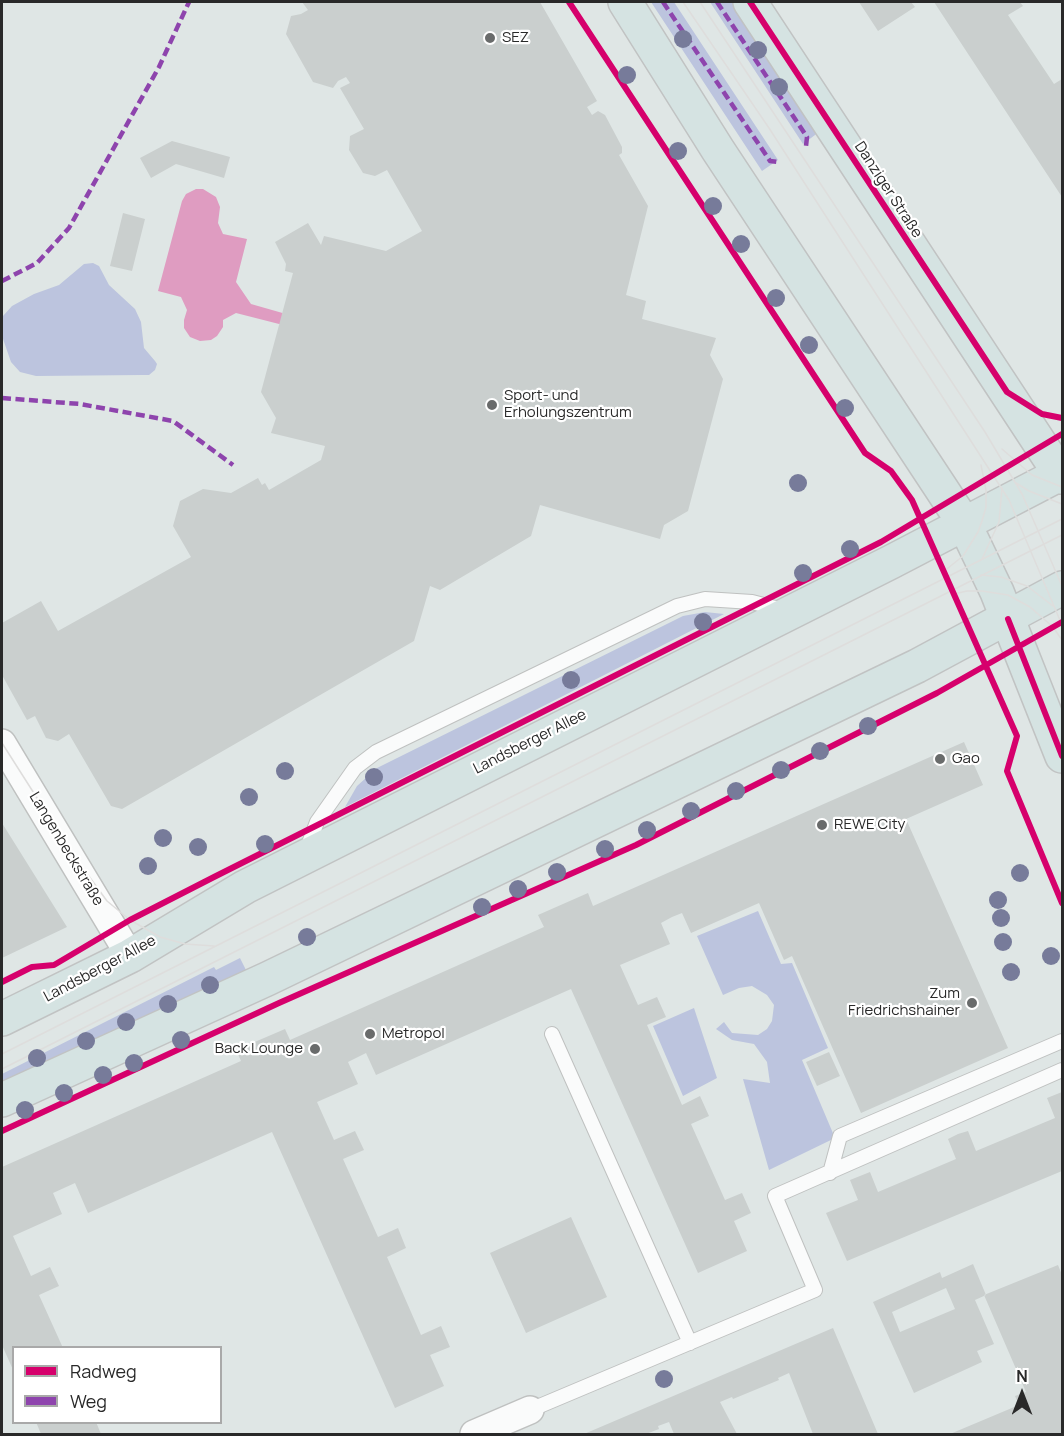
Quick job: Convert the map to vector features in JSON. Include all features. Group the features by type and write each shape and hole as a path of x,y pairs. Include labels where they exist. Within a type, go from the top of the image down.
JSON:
{"main road":[{"path":"625,2 724,159 964,523 1008,618 1062,756"},
{"name":"Danziger Straße","path":"750,2 1062,474"},
{"name":"Landsberger Allee","path":"2,1019 122,943 245,887 1062,474"},
{"path":"2,1100 267,979 917,666 1062,588"}],"street":[{"name":"Langenbeckstraße","path":"2,743 122,943"},
{"path":"474,1434 508,1428 530,1410"}],"lane":[{"path":"304,857 317,822 355,768 376,752 677,606 705,599 752,602 788,612"},
{"path":"552,1034 690,1343"},
{"path":"830,1173 840,1136 1062,1041"},
{"path":"530,1410 815,1290 775,1196 1062,1070"}],"shaded area":[{"path":"651,2 674,2 778,160 762,171"},
{"path":"710,2 733,2 819,132 803,144"},
{"path":"196,189 203,189 216,197 220,207 218,223 223,234 247,239 236,282 251,304 286,314 283,325 236,313 223,320 223,327 217,336 211,340 200,341 190,337 184,328 187,310 181,297 158,291 182,201 186,194"},
{"path":"93,263 99,266 109,285 135,309 141,322 144,348 157,364 155,370 149,375 36,376 20,372 11,362 2,336 3,316 12,306 34,294 59,285 84,264"},
{"path":"705,612 724,614 345,807 357,786 377,768 683,616"},
{"path":"758,911 781,964 792,963 828,1048 802,1060 835,1138 769,1170 743,1079 770,1083 767,1062 754,1044 732,1040 716,1029 724,1022 732,1033 758,1035 767,1029 772,1021 774,1005 767,995 752,986 739,988 723,995 697,936"},
{"path":"240,958 247,972 2,1084 2,1074 214,967 216,970"},
{"path":"694,1008 717,1078 683,1096 653,1026"}],"building":[{"name":"Sport- und Erholungszentrum","path":"302,2 540,2 597,101 587,107 592,115 598,111 605,115 622,147 622,153 619,155 648,206 626,295 646,301 642,319 716,338 710,355 723,379 688,511 664,525 660,539 540,505 531,536 440,590 430,586 414,641 122,809 111,806 69,734 58,741 46,738 35,716 27,720 2,675 2,623 41,601 58,631 191,557 173,526 180,501 203,489 231,493 258,478 269,490 321,460 325,446 271,433 276,418 261,392 293,273 285,271 286,264 275,242 308,223 321,245 324,236 386,251 422,231 387,170 375,176 363,173 349,150 350,136 364,129 340,88 350,83 346,77 338,81 333,88 313,82 286,34 291,16 308,10"},
{"path":"859,2 911,2 915,7 878,31"},
{"path":"934,2 1020,2 1023,6 1008,15 1054,84 1062,79 1062,197"},
{"path":"172,141 230,157 224,178 176,164 151,178 140,158"},
{"path":"123,213 145,219 132,271 110,266"},
{"path":"964,742 983,785 906,819 1008,1048 861,1113 792,956 784,960 759,903 691,933 682,913 661,923 670,944 620,965 638,1005 657,997 666,1017 647,1025 682,1105 700,1096 709,1116 691,1124 725,1200 742,1193 751,1213 734,1221 747,1251 698,1273 571,989 376,1075 366,1053 348,1062 358,1084 317,1102 334,1140 355,1131 364,1150 343,1159 378,1237 398,1228 406,1248 387,1257 421,1335 441,1326 450,1347 430,1355 444,1386 395,1408 272,1132 88,1213 75,1183 53,1193 62,1214 13,1236 31,1276 50,1267 59,1286 39,1295 62,1346 12,1346 12,1368 2,1345 2,1167 241,1061 236,1050 285,1029 290,1040 544,927 538,915 588,893 593,906"},
{"path":"2,823 67,927 2,958"},
{"path":"829,1052 840,1076 817,1086 806,1062"},
{"path":"1062,1092 1062,1171 847,1261 826,1213 858,1200 850,1180 870,1172 878,1192 956,1159 948,1139 958,1134 968,1131 976,1151 1055,1118 1047,1098"},
{"path":"571,1217 607,1297 526,1333 490,1253"},
{"path":"973,1264 986,1295 975,1300 994,1344 977,1351 982,1362 914,1393 873,1302 940,1272 942,1278","holes":["946,1288 955,1309 900,1332 892,1312"]},
{"path":"1058,1265 1062,1275 1062,1434 950,1434 1019,1405 1015,1396 1026,1392 984,1295"},
{"path":"833,1328 878,1434 813,1434 789,1373 778,1378 779,1380 720,1402 737,1434 674,1434 669,1422 646,1434 584,1434"},
{"path":"37,1424 97,1424 101,1434 41,1434"}],"tram line":[{"path":"683,2 769,128 1009,500 1062,625"},
{"path":"700,2 985,432 1022,494 1062,586"},
{"path":"1002,449 1032,475 1062,487"},
{"path":"943,572 963,556 982,521 986,507 986,490 981,465"},
{"path":"1016,483 1029,491 1062,504"},
{"path":"982,559 999,522 1002,488"},
{"path":"2,1054 1062,519"},
{"path":"2,1069 1062,535"},
{"path":"981,575 1001,577 1027,586 1053,606"},
{"path":"954,594 982,591 1008,595 1030,607 1053,627 1062,640"},
{"path":"2,743 72,853 107,901 130,920 160,937 185,944 214,946"}],"marked path":[{"path":"2,281 37,263 69,228 159,67 189,2"},
{"path":"663,2 770,161 778,162"},
{"path":"717,2 807,137 806,146"},
{"path":"2,398 80,404 173,421 233,465"}],"cycle path":[{"path":"569,2 865,453 891,471 912,500 1017,736 1007,771 1062,903"},
{"path":"750,2 1007,392 1042,414 1062,418"},
{"path":"2,982 32,967 54,965 130,920 214,877 881,542 1062,434"},
{"path":"1008,619 1062,756"},
{"path":"2,1131 279,1003 636,845 937,693 1062,622"}],"place":[{"name":"SEZ","path":"490,38"},
{"name":"Sport- und Erholungszentrum","path":"492,405"},
{"name":"Gao","path":"940,759"},
{"name":"REWE City","path":"822,825"},
{"name":"Zum Friedrichshainer","path":"972,1003"},
{"name":"Metropol","path":"370,1034"},
{"name":"Back Lounge","path":"315,1049"}]}
